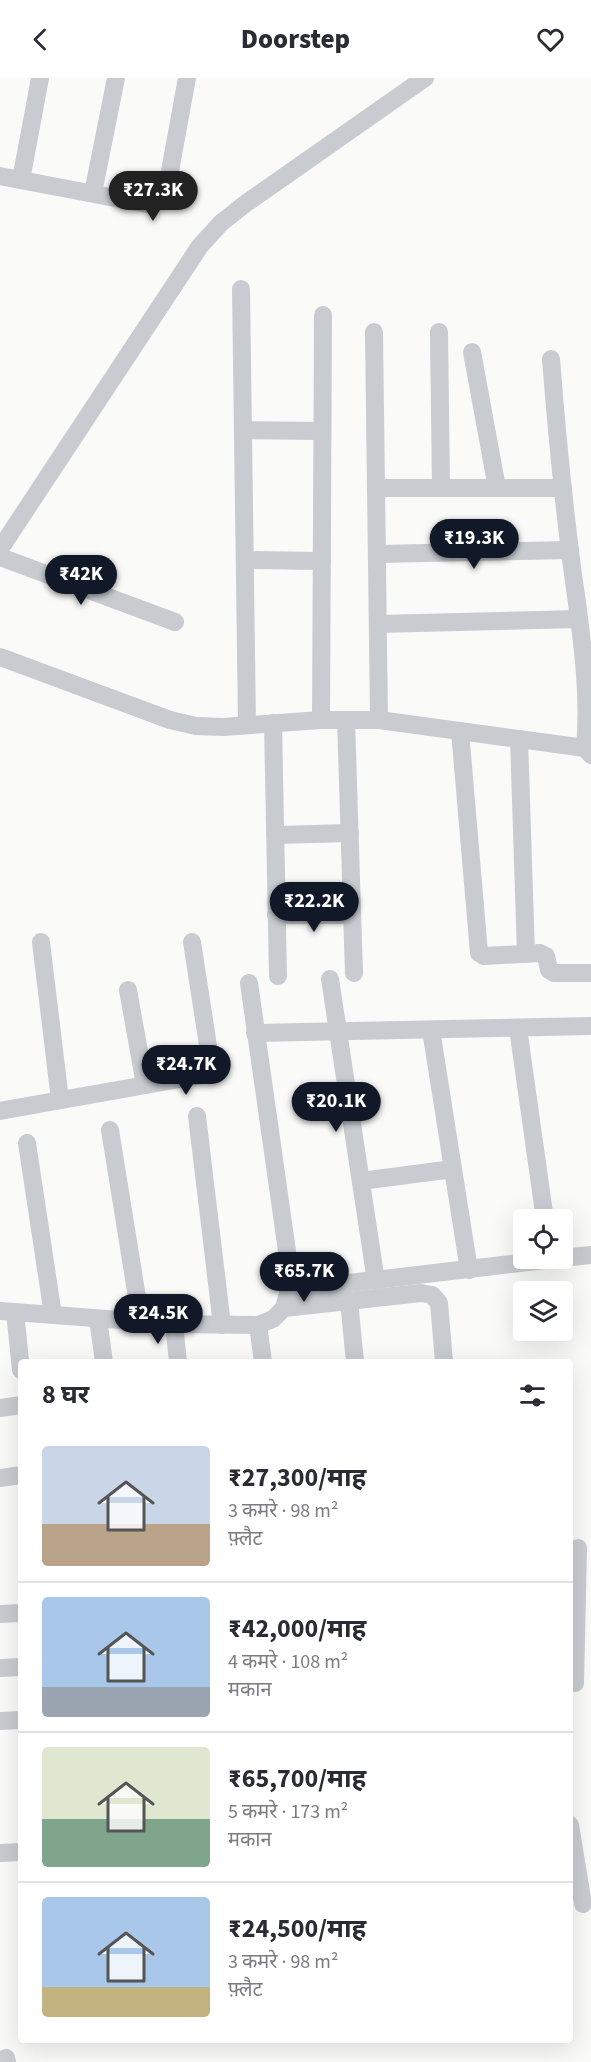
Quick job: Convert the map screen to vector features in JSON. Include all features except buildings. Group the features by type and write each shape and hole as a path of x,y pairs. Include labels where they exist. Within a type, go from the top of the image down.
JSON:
{"street":[{"path":"21,180 40,78"},
{"path":"93,193 116,78"},
{"path":"0,176 152,204 159,201 165,194 168,182 187,78"},
{"path":"0,549 200,246 214,230 245,204 425,78"},
{"path":"241,289 247,725"},
{"path":"321,720 323,315"},
{"path":"374,332 380,720"},
{"path":"439,332 441,488"},
{"path":"472,352 497,488"},
{"path":"0,657 170,720 196,726 321,720 380,720 519,739 588,752 587,703 579,619 562,488 550,359"},
{"path":"243,430 322,431"},
{"path":"377,488 562,488"},
{"path":"378,554 570,550"},
{"path":"0,557 175,622"},
{"path":"245,560 322,561"},
{"path":"378,624 579,619"},
{"path":"346,720 354,973"},
{"path":"273,723 278,976"},
{"path":"460,731 479,953 484,956 540,953 546,956 549,970 554,973 591,973"},
{"path":"519,739 526,954"},
{"path":"275,835 350,833"},
{"path":"276,915 352,915"},
{"path":"41,942 60,1100"},
{"path":"0,1109 144,1086 202,1075 208,1071 211,1065 192,942"},
{"path":"330,979 376,1281"},
{"path":"18,1359 7,1312 174,1324 258,1325 273,1319 287,1299 289,1265 249,983"},
{"path":"128,990 144,1086"},
{"path":"255,1034 591,1026"},
{"path":"518,1028 543,1209"},
{"path":"431,1030 469,1270"},
{"path":"197,1116 222,1325"},
{"path":"110,1130 141,1322"},
{"path":"27,1143 53,1316"},
{"path":"361,1181 453,1169"},
{"path":"573,1257 591,1255"},
{"path":"287,1299 376,1281 513,1264"},
{"path":"287,1299 349,1301 421,1293 432,1295 439,1303 444,1359"},
{"path":"349,1301 355,1359"},
{"path":"98,1319 104,1359"},
{"path":"174,1324 178,1359"},
{"path":"258,1325 263,1359"},
{"path":"0,1408 18,1405"},
{"path":"0,1478 18,1475"},
{"path":"575,1683 580,1548"},
{"path":"0,1614 18,1613"},
{"path":"0,1668 18,1667"},
{"path":"0,1721 18,1720"},
{"path":"573,1847 581,1905"},
{"path":"0,1853 18,1852"}]}
